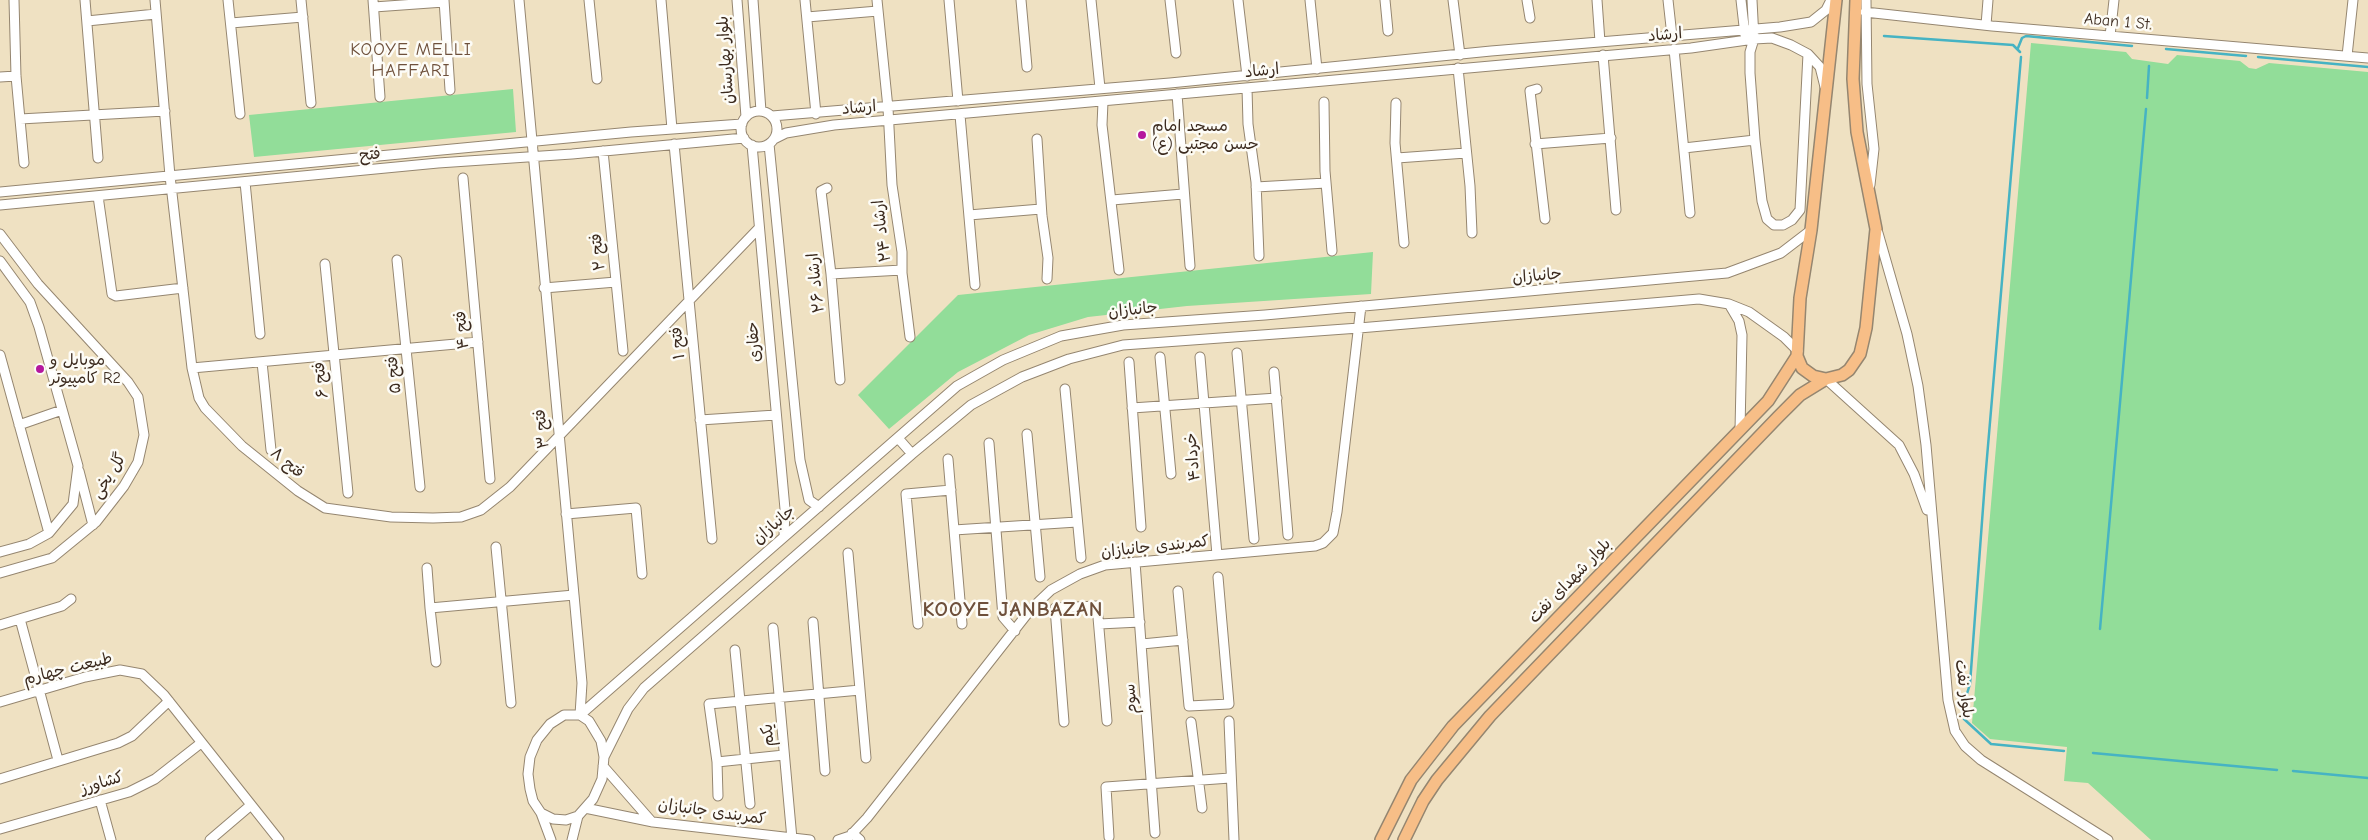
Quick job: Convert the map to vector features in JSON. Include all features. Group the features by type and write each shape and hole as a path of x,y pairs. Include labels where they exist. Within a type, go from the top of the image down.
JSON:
{"main road":[{"path":"1826,379 1813,376 1802,368 1798,354 1800,298 1811,230 1825,87 1836,0"},
{"path":"1404,840 1423,801 1436,780 1490,716 1800,395 1826,379 1842,375 1849,370 1860,354 1866,328 1876,229 1857,132 1852,79 1856,0"},
{"name":"بلوار شهدای نفت","path":"1381,840 1411,780 1453,726 1768,401 1798,354"}],"street":[{"path":"14,0 16,76 24,163"},
{"path":"85,0 96,115 98,158"},
{"name":"فتح ۸","path":"155,0 170,176 192,368 199,398 205,408 242,446 298,491 325,508 391,517 461,517 481,510 510,487 758,229"},
{"path":"228,0 240,114"},
{"path":"302,0 311,103"},
{"name":"فتح ۳","path":"519,0 544,288 582,683 580,715"},
{"path":"590,0 597,78"},
{"path":"661,0 672,129"},
{"name":"بلوار بهارستان","path":"736,0 744,121"},
{"name":"بلوار بهارستان","path":"753,0 761,111"},
{"path":"805,0 816,114"},
{"name":"ارشاد ۲۴","path":"877,0 888,108 892,185 902,252 902,270 910,337"},
{"path":"949,0 958,102"},
{"path":"1021,0 1026,67"},
{"path":"1091,0 1100,88"},
{"path":"1170,0 1176,53"},
{"path":"1238,0 1247,76"},
{"path":"1310,0 1317,69"},
{"path":"1385,0 1388,31"},
{"path":"1453,0 1460,55"},
{"path":"1527,0 1530,18"},
{"path":"1598,0 1600,42"},
{"path":"1668,0 1672,36"},
{"path":"1742,0 1749,29 1755,140 1762,201 1767,219 1774,225 1783,225 1792,220 1800,210 1808,54"},
{"path":"1749,29 1752,0"},
{"path":"1749,29 1811,22 1826,10 1832,0"},
{"path":"1866,0 1867,84 1874,149 1869,192"},
{"path":"1986,25 1988,0"},
{"path":"2110,36 2114,0"},
{"path":"2347,56 2353,0"},
{"path":"380,97 373,4 444,1 450,90"},
{"path":"807,17 878,11"},
{"name":"Aban 1 St.","path":"1865,12 1986,25 2368,58"},
{"path":"87,21 156,14"},
{"path":"231,23 303,17"},
{"name":"ارشاد","path":"772,116 958,102 1749,29"},
{"name":"ارشاد","path":"772,141 786,133 829,126 1674,49 1772,38 1808,54"},
{"path":"1567,45 1568,58"},
{"path":"1674,49 1690,213"},
{"path":"1808,54 1820,67 1825,87"},
{"path":"1603,55 1616,210"},
{"path":"1422,59 1423,71"},
{"path":"1458,68 1472,232"},
{"path":"1280,73 1281,84"},
{"path":"0,77 16,76"},
{"path":"1140,85 1141,98"},
{"path":"1247,88 1248,124 1256,187 1259,256"},
{"path":"1537,88 1530,91 1545,219"},
{"path":"1177,94 1183,194 1190,266"},
{"path":"1103,102 1102,125 1119,270"},
{"path":"1324,102 1326,183 1332,251"},
{"path":"1396,103 1396,158 1404,243"},
{"path":"20,119 165,111"},
{"path":"756,111 761,111 772,116 777,128 772,141 758,147 752,145 744,138 744,121 756,111"},
{"path":"960,114 974,284"},
{"name":"فتح","path":"0,192 744,121"},
{"name":"فتح","path":"0,204 172,190 438,163 532,157 744,138"},
{"path":"1535,144 1611,138"},
{"path":"1037,139 1041,208 1048,258 1047,279"},
{"path":"1684,148 1755,140"},
{"name":"حفاری","path":"772,141 800,460 809,500 819,507"},
{"name":"فتح ۱","path":"674,144 712,539"},
{"name":"حفاری","path":"752,145 758,229 785,509 784,536"},
{"name":"فتح ۲","path":"603,151 623,351"},
{"path":"1396,158 1466,153"},
{"name":"فتح ۴","path":"463,178 490,479"},
{"path":"245,182 260,334"},
{"path":"1256,187 1326,183"},
{"name":"ارشاد ۲۶","path":"827,188 821,191 831,274 840,380"},
{"path":"1112,200 1183,194"},
{"path":"98,196 112,294 116,296 183,288"},
{"path":"969,216 1041,208"},
{"path":"1876,229 1907,334 1918,386 1932,522"},
{"name":"جانبازان","path":"580,715 957,386 1003,360 1061,336 1123,325 1727,273 1781,253 1811,230"},
{"name":"گل یخی","path":"0,234 38,284 128,382 138,397 144,435 138,462 124,486 93,525 52,558 0,573"},
{"name":"گل یخی","path":"0,260 30,302 78,466 73,504 49,533 29,544 0,552"},
{"name":"فتح ۵","path":"397,260 420,487"},
{"name":"فتح ۶","path":"325,264 348,493"},
{"path":"831,274 902,270"},
{"path":"544,288 616,282"},
{"name":"جانبازان","path":"604,762 628,708 644,688 912,454 971,404 1022,377 1069,359 1122,345 1359,328 1699,299 1729,304 1749,312 1768,325 1798,354"},
{"path":"1729,304 1739,321 1742,335 1740,430"},
{"name":"کمربندی جانبازان","path":"838,840 852,834 1015,631 1051,590 1080,574 1100,566 1315,546 1323,543 1332,533 1361,306"},
{"path":"192,368 478,342"},
{"path":"1237,353 1254,539"},
{"path":"0,354 49,533"},
{"path":"1160,357 1171,474"},
{"name":"خرداد۴","path":"1200,357 1217,555"},
{"path":"262,362 271,450"},
{"path":"1129,362 1141,528"},
{"path":"1274,372 1288,535"},
{"path":"1826,379 1898,445 1914,474 1932,522"},
{"path":"1065,389 1081,558"},
{"path":"1132,408 1276,398"},
{"path":"19,424 62,410"},
{"path":"700,420 776,416"},
{"path":"1027,434 1040,577"},
{"path":"898,438 912,454"},
{"path":"989,443 1003,618 1015,631"},
{"path":"948,459 962,624"},
{"path":"78,466 93,525"},
{"path":"918,624 906,494 951,490"},
{"path":"566,514 636,508 642,574"},
{"path":"954,530 1078,522"},
{"name":"بلوار نفت","path":"1932,522 1948,700 1958,739 1981,760 2108,840"},
{"path":"496,547 511,702"},
{"path":"848,553 866,758"},
{"name":"سوم","path":"1135,562 1155,833"},
{"path":"427,568 436,662"},
{"path":"1178,591 1188,706 1230,704 1218,577"},
{"path":"430,608 574,594"},
{"path":"0,625 62,606 71,598"},
{"path":"1064,722 1054,608 1098,606 1107,721"},
{"path":"20,619 58,760"},
{"path":"813,622 825,771"},
{"path":"1099,624 1140,622"},
{"name":"یکم","path":"773,628 792,839"},
{"path":"1142,644 1183,640"},
{"path":"735,650 750,804"},
{"name":"طبیعت چهارم","path":"0,702 120,670 142,674 169,701 279,840"},
{"path":"718,796 717,762 709,704 860,690"},
{"path":"0,779 58,760 118,744 132,736 169,701"},
{"path":"552,840 541,813 533,801 528,774 530,756 538,740 550,724 564,715 580,715 596,730 604,762 599,786 593,799 578,816 572,840"},
{"path":"1229,720 1234,840"},
{"path":"1191,722 1202,808"},
{"name":"کشاورز","path":"0,829 129,792 155,779 202,742"},
{"path":"717,762 784,755"},
{"name":"کمربندی جانبازان","path":"604,762 652,822 810,840"},
{"path":"1109,837 1106,787 1152,782 1230,778"},
{"path":"100,800 111,840"},
{"path":"210,840 251,805"},
{"path":"585,808 652,822"},
{"path":"541,813 553,819 566,820 578,816"},
{"path":"852,834 860,840"}],"green space":[{"path":"2031,43 2126,52 2132,59 2168,64 2177,55 2240,61 2249,68 2256,69 2269,63 2368,72 2368,840 2151,840 2088,783 2064,781 2067,747 1990,739 1972,723"},
{"path":"513,89 516,132 254,157 249,115"},
{"path":"1373,252 1371,294 1187,306 1088,317 1029,335 958,372 889,429 858,395 958,295"}],"waterway":[{"path":"1884,36 2013,45 2020,52"},
{"path":"2018,48 2022,38 2026,36 2132,46"},
{"path":"2166,49 2246,56"},
{"path":"2021,57 1985,481 1970,684 1965,700 1964,719 1991,744 2064,751"},
{"path":"2258,57 2368,67"},
{"path":"2147,98 2149,66"},
{"path":"2100,629 2146,109"},
{"path":"2093,753 2277,770"},
{"path":"2293,771 2368,778"}],"place":[{"name":"مسجد امام حسن مجتبی (ع)","path":"1142,135"},
{"name":"موبایل و کامپیوتر R2","path":"40,369"}],"district":[{"name":"KOOYE MELLI HAFFARI","path":"411,60"},
{"name":"KOOYE JANBAZAN","path":"1013,610"}]}
